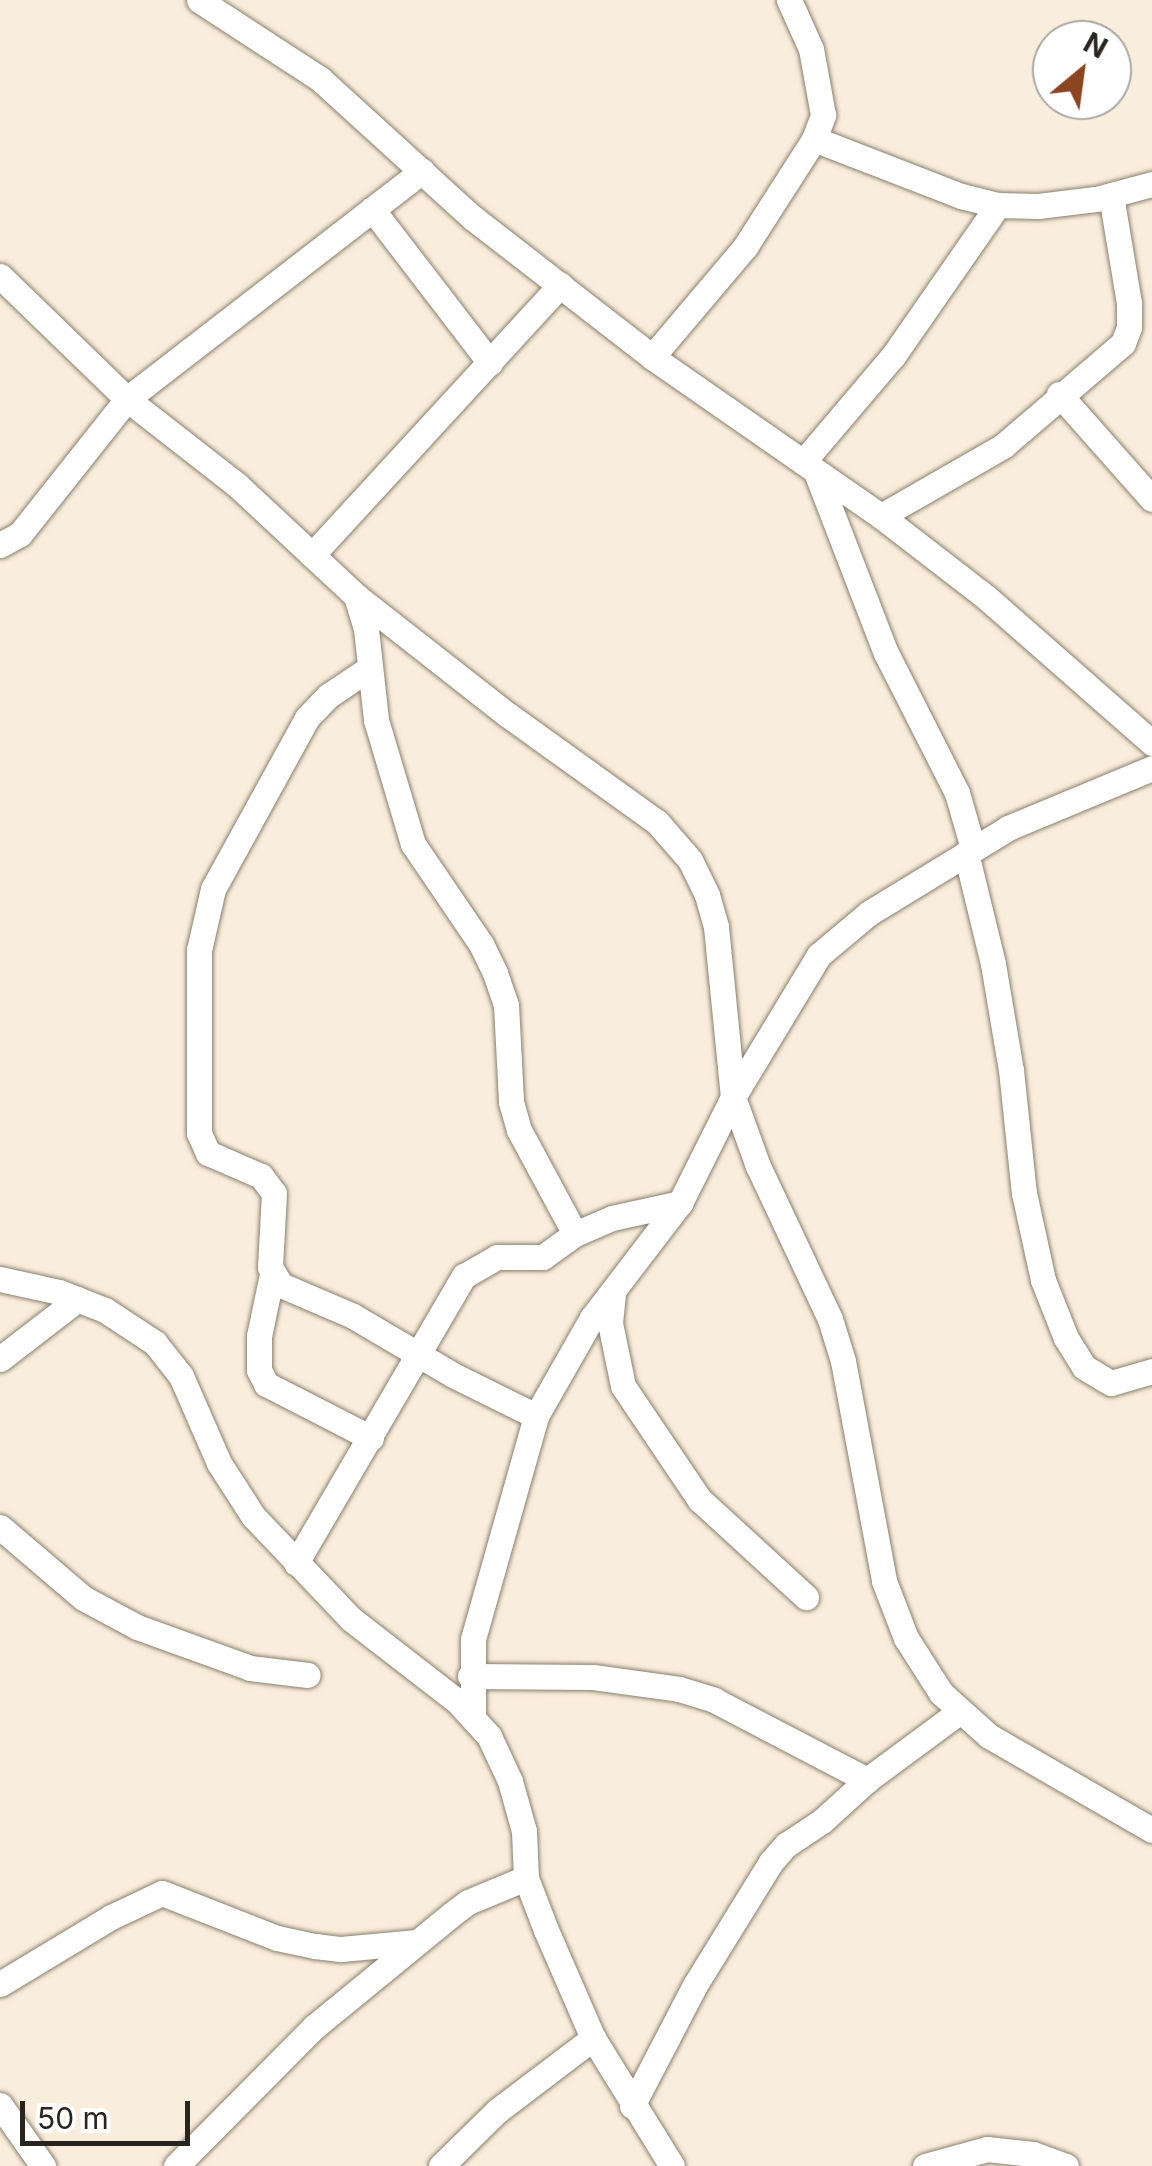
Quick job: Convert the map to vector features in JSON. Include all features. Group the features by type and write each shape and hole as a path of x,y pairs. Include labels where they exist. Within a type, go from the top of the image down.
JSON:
{"street":[{"path":"200,0 320,79 422,171 652,357 881,516 987,598 1152,743"},
{"path":"652,357 745,247 814,139 823,116 810,50 788,0"},
{"path":"814,139 961,196 998,205 1038,206 1110,196 1152,184"},
{"path":"0,545 20,534 126,399 422,171"},
{"path":"881,516 1003,446 1113,353 1128,332 1129,302 1110,196"},
{"path":"810,467 998,205"},
{"path":"372,209 490,363"},
{"path":"0,276 126,399 237,485 356,596 508,715 657,822 690,860 707,894 716,927 733,1097 758,1166 830,1319 843,1361 884,1580 906,1638 959,1712 1004,1746 1152,1830"},
{"path":"312,555 560,285"},
{"path":"1060,394 1152,499"},
{"path":"810,467 886,653 956,793 996,982 1011,1070 1024,1194 1043,1280 1066,1338 1084,1368 1111,1383 1152,1371"},
{"path":"356,596 366,628 376,720 412,844 482,944 495,973 506,1006 506,1058 515,1116 574,1234"},
{"path":"368,669 328,696 294,739 213,889 201,936 199,1133 208,1153 261,1176 274,1193 272,1274 258,1336 259,1370 266,1384 370,1438"},
{"path":"473,1716 473,1638 536,1416 566,1358 680,1202 733,1097 819,955 869,913 1008,828 1152,768"},
{"path":"296,1563 421,1354 453,1289 480,1263 512,1254 543,1257 574,1234 612,1218 680,1202"},
{"path":"272,1274 281,1284 353,1316 536,1416"},
{"path":"0,1278 78,1299 134,1326 171,1358 219,1463 252,1516 374,1640 473,1716 489,1736 510,1781 524,1832 526,1878 593,2038 672,2166"},
{"path":"613,1294 612,1341 623,1386 700,1500 806,1597"},
{"path":"0,1359 78,1299"},
{"path":"0,1527 83,1598 138,1627 250,1668 308,1674"},
{"path":"470,1676 593,1677 679,1689 714,1700 867,1780"},
{"path":"632,2106 694,1985 771,1862 786,1844 822,1821 867,1780 959,1712"},
{"path":"176,2166 314,2027 417,1942 468,1902 526,1878"},
{"path":"0,1984 111,1917 162,1893 277,1938 315,1946 341,1949 417,1942"},
{"path":"441,2166 497,2111 593,2038"},
{"path":"0,2106 43,2166"},
{"path":"925,2166 986,2149 1033,2154 1066,2166"}]}
